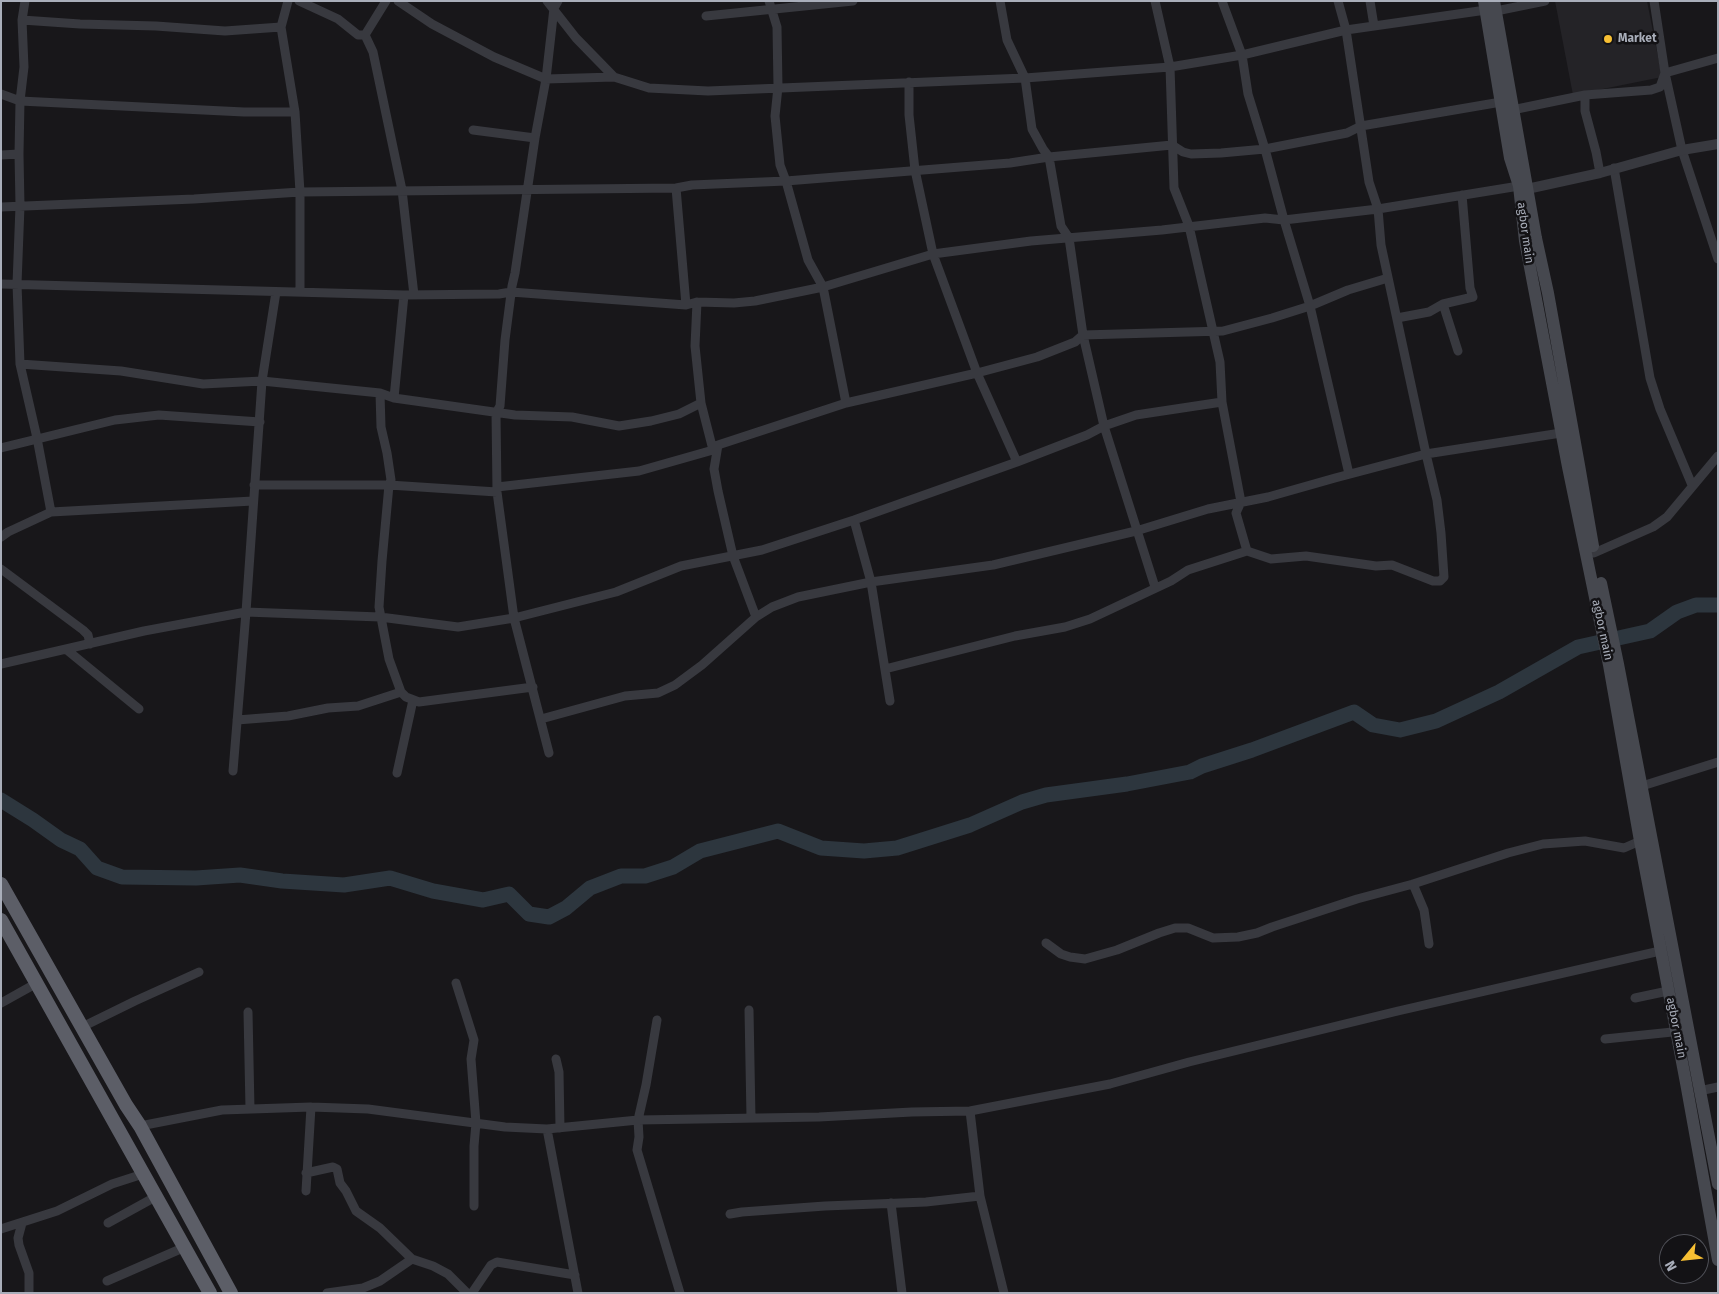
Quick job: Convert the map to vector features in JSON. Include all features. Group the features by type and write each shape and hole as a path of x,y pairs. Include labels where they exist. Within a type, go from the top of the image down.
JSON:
{"highway":[{"path":"1,884 140,1126 230,1293"},
{"path":"1,920 210,1293"},
{"path":"86,1070 102,1062"}],"main road":[{"name":"agbor main","path":"1490,6 1501,102 1510,158 1523,188 1525,241 1562,433 1574,466 1594,553 1607,632"},
{"name":"agbor main","path":"1490,6 1512,110 1523,188 1574,466 1614,665 1642,786 1683,1031 1718,1260"},
{"name":"agbor main","path":"1614,665 1640,841 1660,951 1668,990 1683,1031 1699,1091 1718,1184"}],"street":[{"path":"25,1 22,20 24,67 20,101 18,154 20,206 17,284 20,364 51,512"},
{"path":"288,1 282,27 294,112 300,192 300,291"},
{"path":"299,1 338,19 358,35 365,35"},
{"path":"365,35 386,1"},
{"path":"398,1 432,24 494,58 546,79 614,77 649,88 708,91 1025,78 1170,67 1242,56 1346,30 1490,6 1545,1"},
{"path":"706,16 770,5 853,1"},
{"path":"1000,1 1007,40 1025,78 1032,129 1049,157 1061,226 1069,238 1084,335 1104,426 1155,588"},
{"path":"1155,1 1170,67 1174,188 1189,226 1220,362 1222,402 1240,502 1236,513 1247,551"},
{"path":"1222,1 1242,56 1248,94 1310,306 1349,474"},
{"path":"885,669 1015,636 1065,627 1090,619 1188,570 1247,551 1271,558 1306,556 1376,566 1392,566 1440,581 1444,577 1437,500 1380,245 1378,209 1369,182 1346,30 1338,1"},
{"path":"1370,1 1374,26"},
{"path":"1654,1 1665,73 1682,150 1718,259"},
{"path":"549,753 514,618 497,490 496,413 500,406 511,292 546,79 553,4"},
{"path":"553,4 576,38 614,77"},
{"path":"770,5 777,27 778,87 775,116 780,165 808,260 823,288 846,403"},
{"path":"22,20 225,31 282,27"},
{"path":"365,35 373,52 402,190 409,295 394,398"},
{"path":"1665,73 1718,58"},
{"path":"1,207 184,200 300,192 676,188 692,185 786,181 1010,163 1049,157 1172,145 1183,152 1191,154 1265,149 1347,133 1361,126 1501,102 1512,110 1585,95 1652,90 1660,87 1665,73"},
{"path":"909,82 909,115 915,170 933,254 977,373 1017,462"},
{"path":"1,94 20,101 234,112 294,112"},
{"path":"1585,95 1585,111 1600,173"},
{"path":"473,130 535,138"},
{"path":"1,284 409,295 499,294 511,292 686,305 697,302 734,303 755,301 823,288 933,254 1265,218 1284,220 1378,209 1462,195 1523,188 1600,173 1682,150 1718,144"},
{"path":"1,156 18,154"},
{"path":"1614,168 1650,378 1660,409 1692,485"},
{"path":"676,188 686,305"},
{"path":"1397,318 1429,312 1443,304 1472,297 1462,195"},
{"path":"254,485 389,485 497,490 639,471 701,454 846,403 977,373 1037,357 1075,342 1084,335 1223,331 1310,306 1348,290 1388,278"},
{"path":"233,771 262,381 276,292"},
{"path":"697,302 695,346 701,403 716,448 714,469 733,556 756,617"},
{"path":"1443,304 1458,351"},
{"path":"20,364 121,370 203,384 262,381 380,393 394,398 496,413 572,418 619,426 652,422 679,414 701,403"},
{"path":"380,393 381,427 388,453 391,478 379,607 389,659 402,692 406,697 419,702 533,687"},
{"path":"1,664 144,631 246,612 380,617 458,627 514,618 616,592 681,566 762,550 854,520 1017,462 1087,435 1104,426 1136,415 1222,402"},
{"path":"1,448 114,420 159,415 260,422"},
{"path":"541,719 625,696 658,693 675,685 702,665 756,617 798,597 871,582 993,565 1136,531 1208,509 1268,497 1426,454 1562,433"},
{"path":"701,454 714,469"},
{"path":"1594,553 1653,527 1667,517 1718,456"},
{"path":"1,538 8,532 51,512 253,501"},
{"path":"854,520 871,582 890,702"},
{"path":"1,568 84,630 88,635 90,644"},
{"path":"67,650 139,709"},
{"path":"237,720 288,716 328,708 358,706 402,692"},
{"path":"397,773 412,700"},
{"path":"1642,786 1718,762"},
{"path":"1046,943 1061,954 1085,959 1117,950 1175,928 1188,928 1213,938 1238,937 1257,933 1508,853 1544,844 1584,841 1624,848 1640,841"},
{"path":"1413,884 1424,910 1428,944"},
{"path":"140,1126 222,1110 312,1106 368,1109 409,1116 476,1122 505,1127 547,1129 638,1120 819,1117 970,1111 1110,1084 1190,1062 1398,1011 1660,951"},
{"path":"82,1027 199,972"},
{"path":"1,1003 37,983"},
{"path":"456,983 474,1040 471,1059 476,1122 474,1206"},
{"path":"1635,998 1668,990"},
{"path":"749,1010 751,1118"},
{"path":"248,1012 250,1108"},
{"path":"658,1020 638,1120 639,1136 637,1150 680,1293"},
{"path":"1605,1039 1683,1031"},
{"path":"556,1059 560,1128"},
{"path":"1699,1091 1718,1087"},
{"path":"306,1191 312,1106"},
{"path":"970,1111 980,1196 1004,1293"},
{"path":"547,1129 578,1293"},
{"path":"306,1173 333,1167 337,1169 340,1182 356,1211 380,1228 412,1259 433,1266 448,1274 467,1293"},
{"path":"1,1229 66,1208 112,1184 143,1174"},
{"path":"108,1223 157,1196"},
{"path":"730,1214 816,1206 926,1202 980,1196"},
{"path":"891,1203 902,1293"},
{"path":"22,1223 18,1245 28,1273 28,1293"},
{"path":"106,1281 185,1247"},
{"path":"327,1293 363,1288 380,1281 412,1259"},
{"path":"472,1293 491,1265 497,1262 575,1275"}],"shaded area":[{"name":"Market","path":"1555,1 1647,1 1662,77 1573,95"}],"waterway":[{"path":"1,800 61,840 80,849 97,868 122,877 196,878 240,875 282,881 344,885 390,878 433,891 483,900 509,894 529,914 549,917 566,908 590,888 621,876 645,876 673,867 700,851 778,831 821,848 864,851 897,848 970,825 1022,802 1046,795 1127,784 1190,772 1202,766 1252,750 1354,712 1373,725 1400,730 1436,721 1499,692 1578,647 1650,631 1677,612 1696,605 1718,605"}],"place":[{"name":"Market","path":"1608,39"}]}
